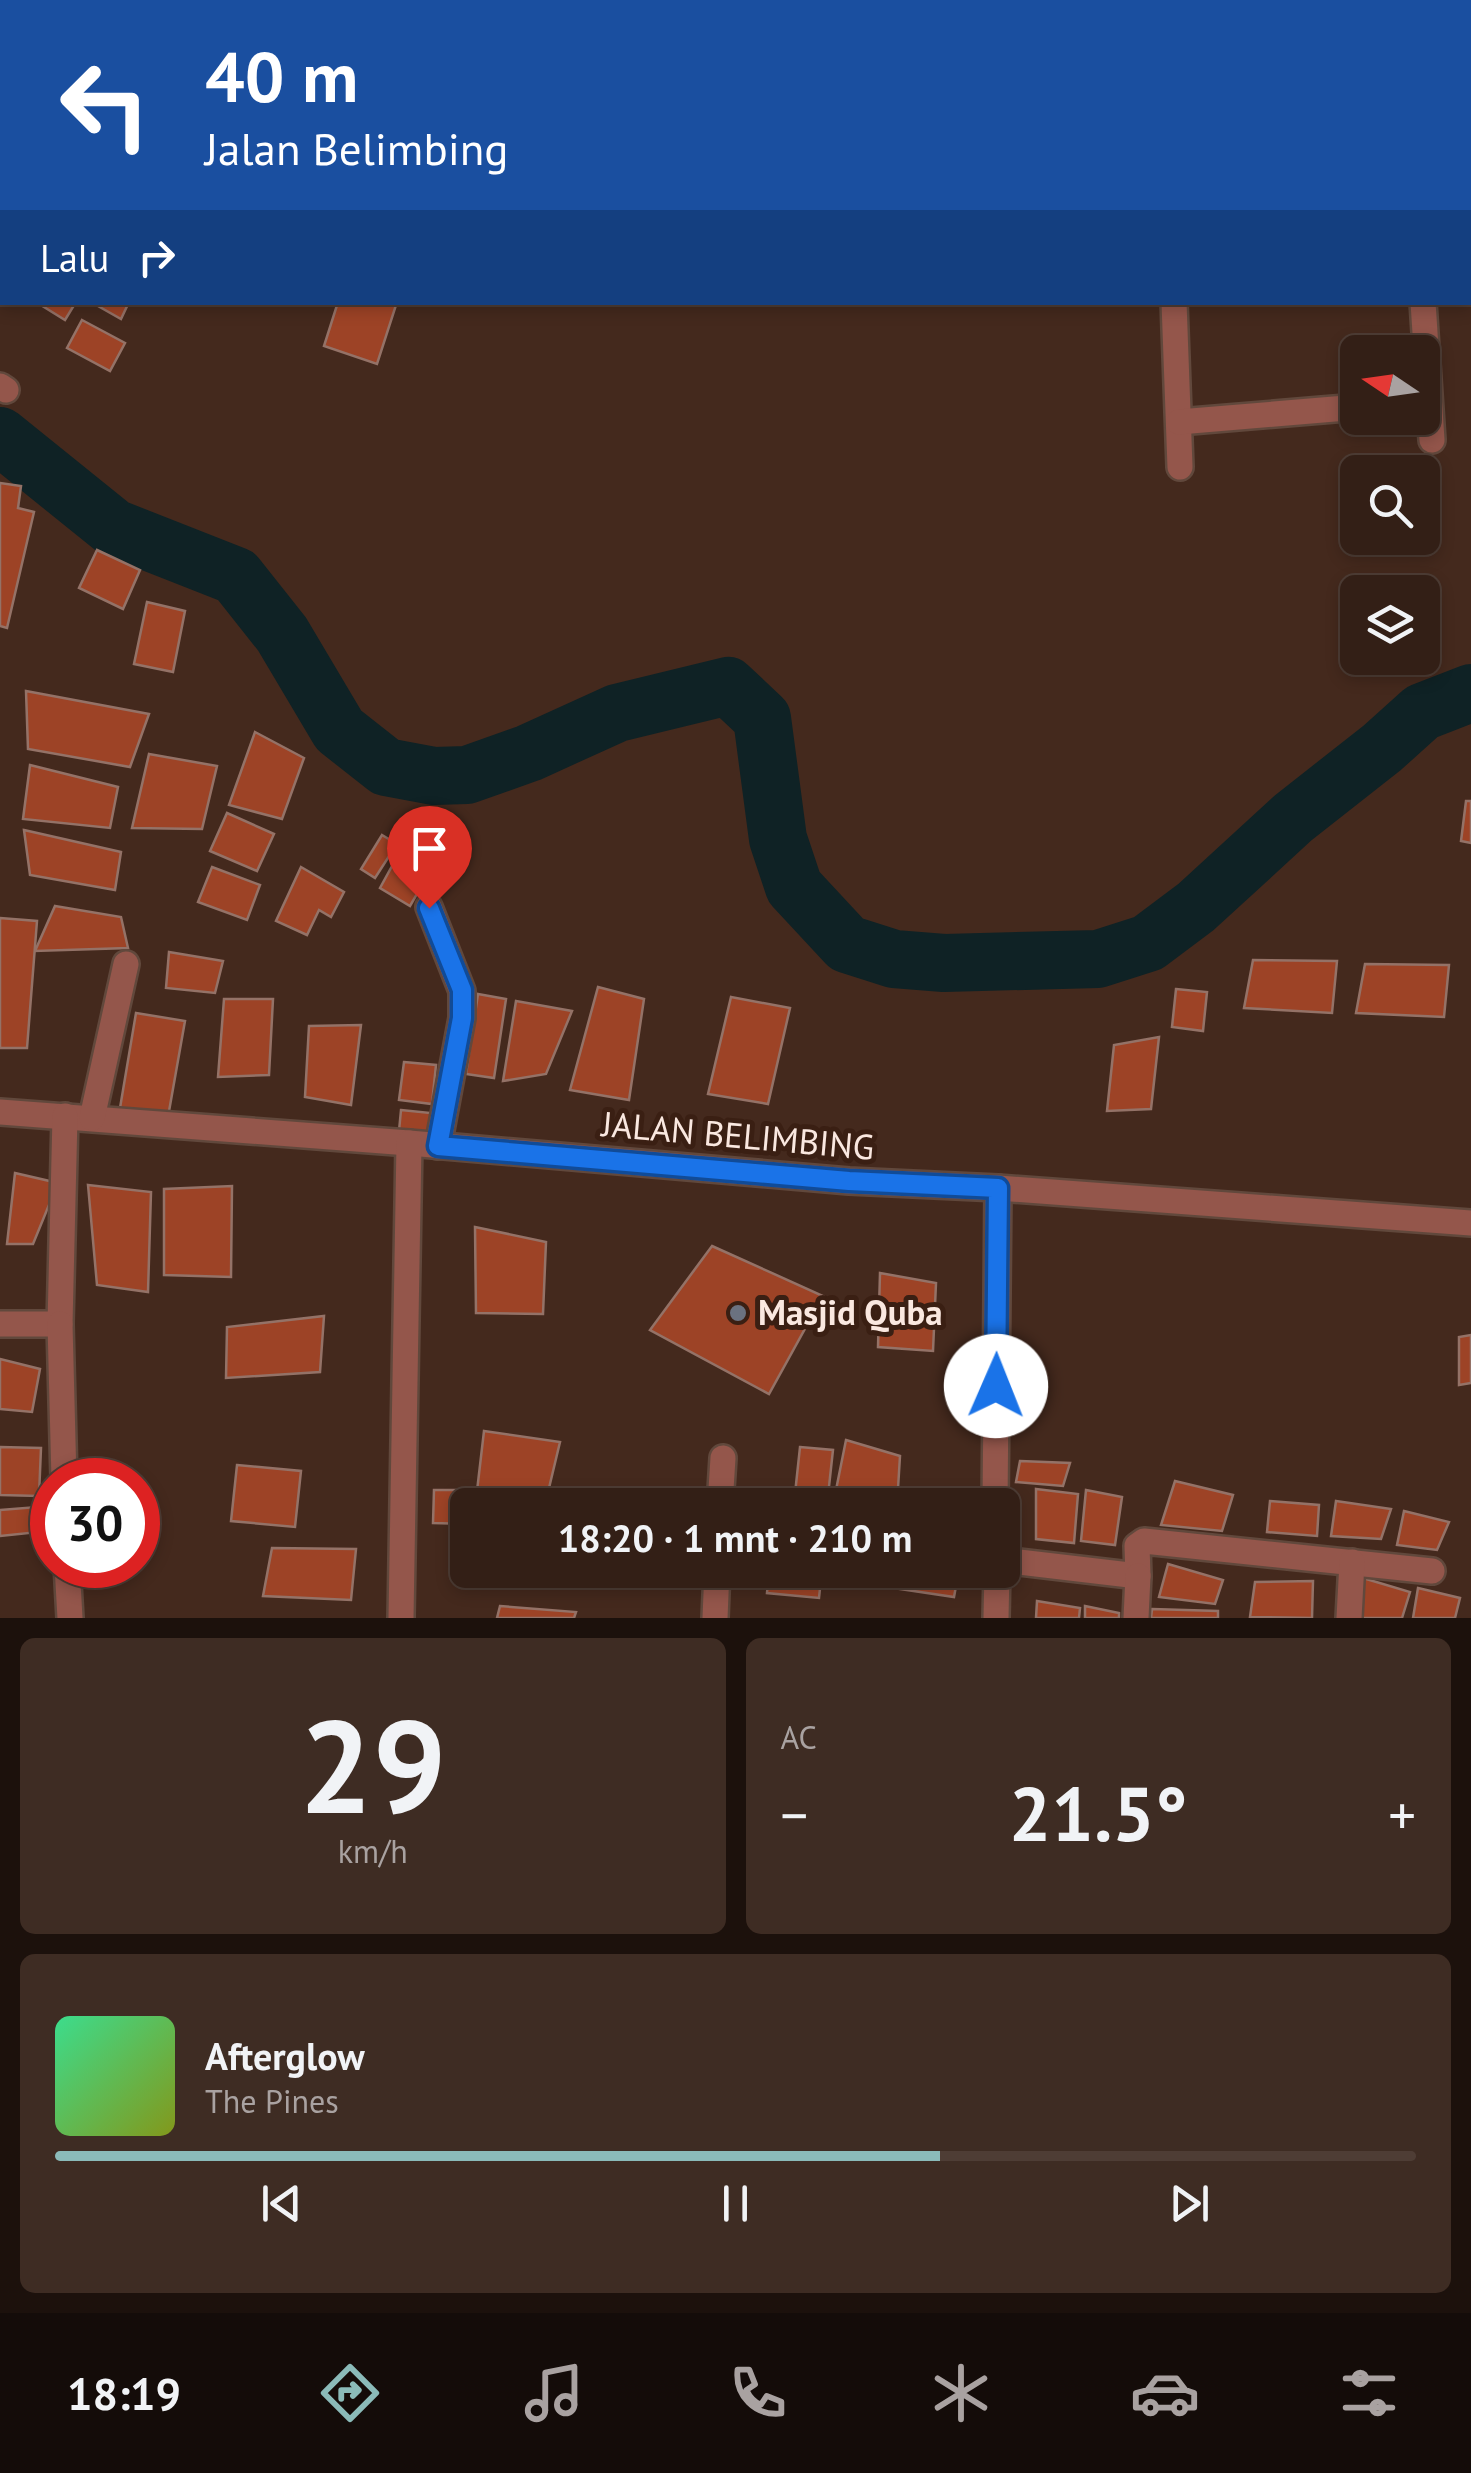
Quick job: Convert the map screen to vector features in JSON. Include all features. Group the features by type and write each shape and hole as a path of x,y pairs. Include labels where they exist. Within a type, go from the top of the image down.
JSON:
{"street":[{"path":"1174,305 1180,467"},
{"path":"1423,305 1424,335"},
{"path":"1179,422 1340,409"},
{"path":"1431,435 1432,440"},
{"path":"429,908 462,990 462,1018 438,1146"},
{"path":"92,1118 126,964"},
{"name":"JALAN BELIMBING","path":"0,1112 409,1142 849,1181 998,1188 1471,1223"},
{"path":"63,1458 60,1324 65,1116"},
{"path":"401,1618 409,1142"},
{"path":"996,1488 998,1188"},
{"path":"0,1324 60,1324"},
{"path":"721,1488 723,1458"},
{"path":"1136,1618 1136,1546 1144,1540 1432,1571"},
{"path":"1020,1562 1138,1576"},
{"path":"1349,1618 1352,1562"},
{"path":"68,1588 70,1618"},
{"path":"715,1618 716,1588"},
{"path":"996,1618 997,1588"}],"building":[{"path":"41,305 74,305 65,320"},
{"path":"96,305 128,305 121,319"},
{"path":"337,305 396,305 377,364 324,346"},
{"path":"82,320 125,343 110,371 67,348"},
{"path":"0,483 21,486 18,508 34,512 7,628 0,626"},
{"path":"97,550 140,570 123,609 79,588"},
{"path":"147,602 185,611 173,672 134,664"},
{"path":"26,691 149,714 130,767 28,749"},
{"path":"255,732 304,758 282,819 229,805"},
{"path":"149,754 217,766 202,829 132,828"},
{"path":"30,765 118,787 110,828 23,819"},
{"path":"1466,801 1471,801 1471,843 1461,841"},
{"path":"227,813 274,834 257,871 210,851"},
{"path":"24,830 121,852 115,890 30,875"},
{"path":"382,835 397,844 375,878 361,869"},
{"path":"397,857 428,875 410,906 380,888"},
{"path":"212,867 260,885 247,920 198,902"},
{"path":"301,867 344,892 331,917 319,910 307,935 276,921"},
{"path":"55,906 121,917 128,948 35,951"},
{"path":"0,918 37,921 27,1048 0,1048"},
{"path":"169,952 223,961 215,993 166,988"},
{"path":"1253,960 1337,961 1332,1013 1244,1008"},
{"path":"1365,964 1449,965 1444,1017 1356,1013"},
{"path":"598,987 644,999 629,1100 570,1090"},
{"path":"1176,989 1207,992 1203,1031 1172,1027"},
{"path":"478,994 506,999 494,1078 466,1074"},
{"path":"731,997 790,1008 768,1104 708,1094"},
{"path":"224,999 273,999 269,1075 218,1077"},
{"path":"516,1001 572,1011 546,1074 503,1081"},
{"path":"136,1013 185,1021 168,1117 120,1108"},
{"path":"361,1025 351,1105 305,1097 309,1026"},
{"path":"1159,1037 1151,1109 1107,1111 1114,1045"},
{"path":"404,1062 436,1065 432,1104 399,1100"},
{"path":"401,1110 431,1113 429,1133 399,1131"},
{"path":"15,1173 58,1183 33,1244 7,1244"},
{"path":"88,1185 151,1192 148,1292 97,1285"},
{"path":"232,1186 231,1277 164,1275 164,1189"},
{"path":"475,1227 546,1242 543,1314 476,1313"},
{"name":"Masjid Quba","path":"712,1246 823,1296 769,1394 650,1330"},
{"path":"880,1273 936,1283 933,1351 878,1347"},
{"path":"324,1316 320,1372 226,1378 227,1327"},
{"path":"1471,1335 1471,1383 1459,1385 1459,1337"},
{"path":"0,1359 40,1369 32,1412 0,1409"},
{"path":"484,1431 560,1442 549,1488 477,1488"},
{"path":"846,1440 900,1456 898,1488 836,1488"},
{"path":"0,1447 41,1448 41,1458 30,1458 30,1496 0,1495"},
{"path":"800,1447 833,1450 829,1488 796,1488"},
{"path":"1020,1461 1070,1463 1063,1486 1016,1482"},
{"path":"237,1465 301,1471 295,1527 231,1521"},
{"path":"1175,1481 1233,1495 1222,1531 1161,1525"},
{"path":"1036,1489 1078,1494 1074,1543 1036,1539"},
{"path":"434,1490 450,1490 450,1523 433,1523"},
{"path":"1086,1490 1122,1497 1115,1545 1081,1541"},
{"path":"1270,1501 1319,1505 1317,1536 1267,1532"},
{"path":"1336,1501 1391,1509 1381,1539 1331,1536"},
{"path":"30,1508 30,1533 0,1536 0,1510"},
{"path":"1404,1511 1449,1522 1437,1550 1397,1545"},
{"path":"272,1548 356,1549 351,1600 263,1596"},
{"path":"1168,1564 1223,1580 1215,1604 1159,1597"},
{"path":"1363,1578 1410,1592 1402,1618 1355,1618"},
{"path":"1313,1581 1312,1618 1250,1617 1255,1582"},
{"path":"767,1588 820,1588 819,1598 767,1593"},
{"path":"893,1588 956,1588 954,1597"},
{"path":"1418,1588 1460,1598 1455,1618 1413,1618"},
{"path":"1037,1601 1080,1608 1079,1618 1036,1618"},
{"path":"500,1606 576,1612 574,1618 497,1618"},
{"path":"1085,1606 1119,1613 1119,1618 1085,1618"},
{"path":"1152,1609 1218,1611 1218,1618 1151,1618"}],"waterway":[{"path":"0,436 114,528 236,576 282,634 339,730 386,767 434,776 467,775 529,753 617,713 728,686 762,718 778,839 794,887 847,944 894,959 944,963 1098,959 1148,943 1196,907 1293,818 1422,712 1471,693"}],"place":[{"name":"Masjid Quba","path":"738,1313"}],"route":[{"path":"429,908 462,990 462,1018 438,1146 849,1181 998,1188 996,1386"}]}
